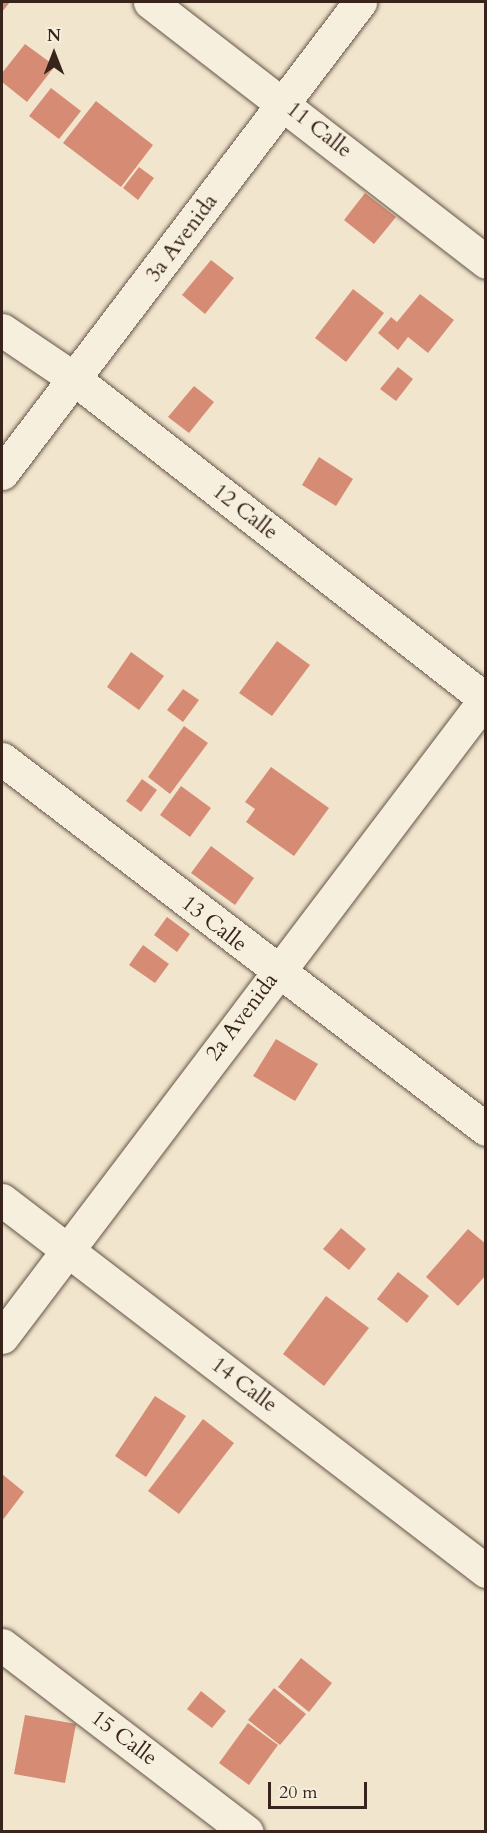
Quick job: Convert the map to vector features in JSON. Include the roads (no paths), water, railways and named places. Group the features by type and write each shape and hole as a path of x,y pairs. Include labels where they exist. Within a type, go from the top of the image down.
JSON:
{"street":[{"name":"11 Calle","path":"150,2 284,103 486,262"},
{"name":"3a Avenida","path":"2,473 76,380 360,2"},
{"name":"12 Calle","path":"2,330 76,380 485,698"},
{"name":"2a Avenida","path":"4,1333 485,698"},
{"name":"13 Calle","path":"2,759 276,972 486,1130"},
{"name":"14 Calle","path":"2,1200 486,1570"},
{"name":"15 Calle","path":"2,1645 247,1832"}]}
